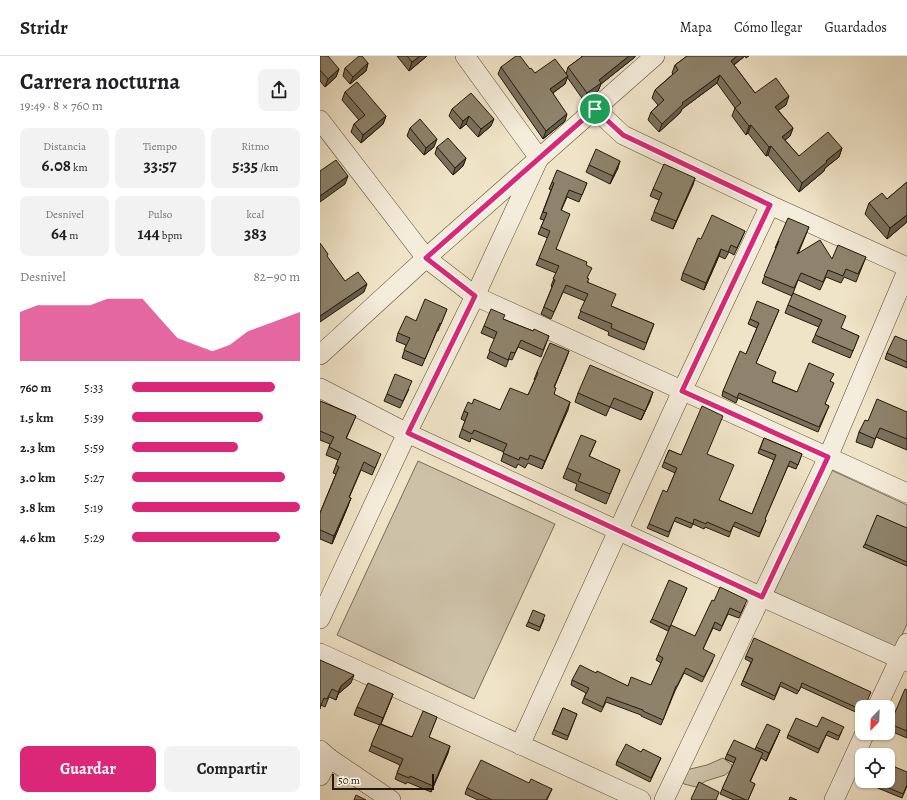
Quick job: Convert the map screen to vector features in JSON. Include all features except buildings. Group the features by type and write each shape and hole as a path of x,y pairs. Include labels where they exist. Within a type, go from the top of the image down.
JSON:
{"street":[{"path":"465,56 539,158"},
{"path":"320,356 426,258 655,56"},
{"path":"595,109 623,135 907,268"},
{"path":"320,120 426,258 475,296 907,493"},
{"path":"320,619 475,296 539,158"},
{"path":"520,745 682,391 770,205"},
{"path":"664,800 828,457 907,271"},
{"path":"320,388 408,433 762,597 904,655 881,700"},
{"path":"320,653 641,800"},
{"path":"834,800 862,740"},
{"path":"320,776 325,754 391,800"}],"shaded area":[{"path":"418,461 555,524 474,699 337,635"},
{"path":"831,470 907,505 907,624 896,648 774,592"},
{"path":"723,758 732,765 731,770 725,775 706,781 696,787 684,784 681,780 686,770 707,765"}],"route":[{"path":"595,109 623,135 770,205 682,391 828,457 762,597 408,433 475,296 426,258 595,109"}]}
